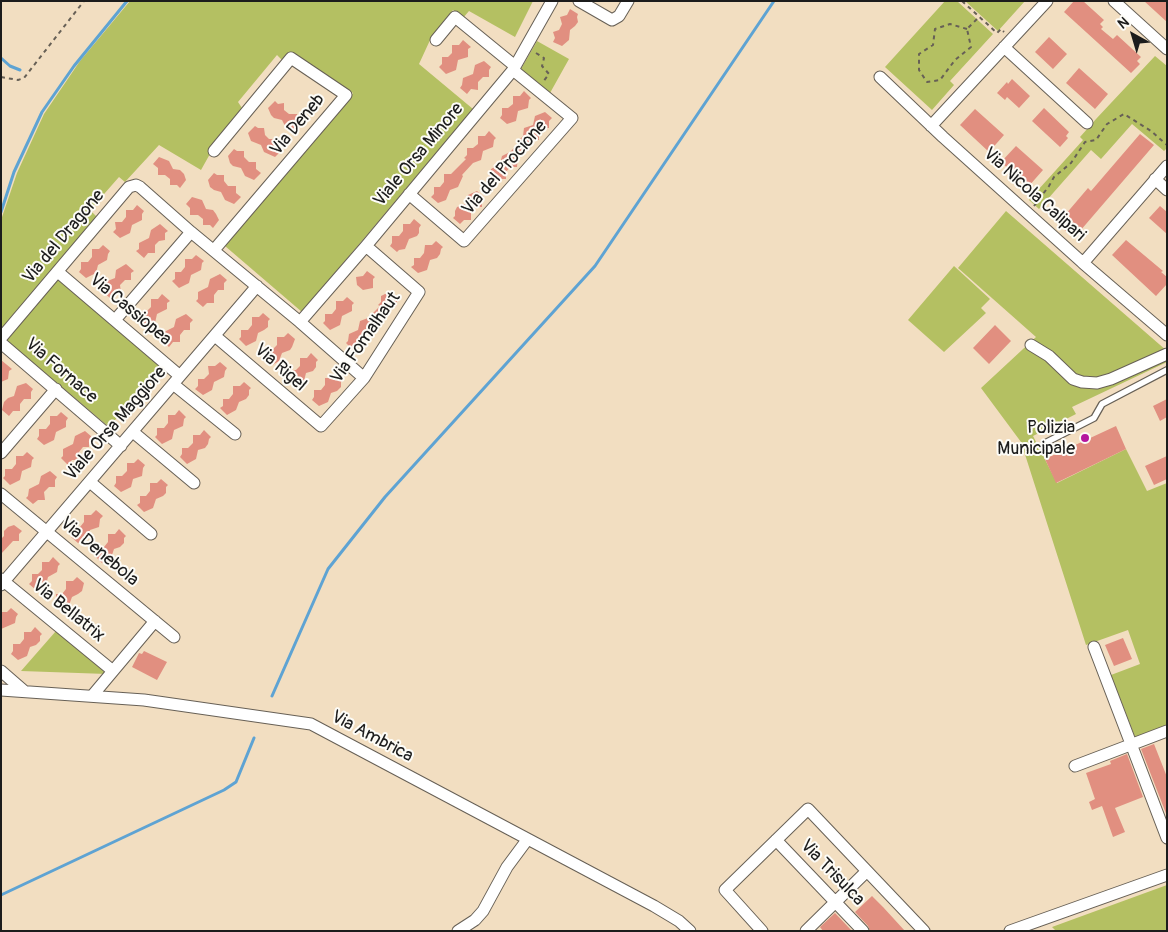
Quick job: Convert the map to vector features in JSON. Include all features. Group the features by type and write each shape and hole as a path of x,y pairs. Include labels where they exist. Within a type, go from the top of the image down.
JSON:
{"street":[{"name":"Viale Orsa Minore","path":"300,322 366,246 514,68 552,1"},
{"path":"579,1 612,20 618,18 628,1"},
{"path":"931,126 1046,1"},
{"path":"1114,1 1167,50"},
{"path":"436,40 455,17 537,90"},
{"path":"1004,48 1087,123"},
{"name":"Via Deneb","path":"214,151 291,58 346,95 214,250"},
{"name":"Via Nicola Calipari","path":"880,77 931,126 1083,263 1167,335"},
{"name":"Via del Procione","path":"409,194 464,241 572,118 537,90"},
{"path":"1083,263 1167,166"},
{"path":"1155,180 1167,190"},
{"name":"Via del Dragone","path":"1,338 129,187 136,185 140,187 190,232"},
{"path":"115,320 190,232 300,322 364,378"},
{"name":"Via Fomalhaut","path":"321,426 364,378 419,292 366,246"},
{"name":"Via Cassiopea","path":"58,272 115,320 235,434"},
{"name":"Viale Orsa Maggiore","path":"2,582 257,286"},
{"name":"Via Rigel","path":"215,336 321,426"},
{"name":"Via Fornace","path":"1,343 121,446"},
{"path":"1031,345 1049,356 1073,379 1097,383 1111,379 1167,354"},
{"path":"1,453 56,390"},
{"path":"133,432 194,483"},
{"path":"90,482 151,534"},
{"name":"Via Denebola","path":"1,494 174,637"},
{"name":"Via Bellatrix","path":"2,582 113,671"},
{"path":"92,696 155,621"},
{"path":"1094,647 1167,838"},
{"path":"1,671 24,691"},
{"name":"Via Ambrica","path":"1,690 144,700 311,724 654,906 679,921 690,931"},
{"path":"1075,766 1167,731"},
{"path":"762,931 725,890 808,809 924,931"},
{"path":"458,931 475,920 483,911 507,867 527,840"},
{"name":"Via Trisulca","path":"776,840 863,931"},
{"path":"806,931 867,871"},
{"path":"1010,931 1167,875"}],"lane":[{"path":"1045,443 1094,418 1102,404 1167,370"}],"path":[{"path":"1,78 18,80 24,78 84,1"},
{"path":"962,1 997,33"},
{"path":"967,29 979,17"},
{"path":"950,24 967,29 971,47 955,60 940,80 927,82 919,70 919,54 932,45 936,29 950,24"},
{"path":"526,47 544,58 542,66 549,74 537,90"},
{"path":"1035,205 1054,177 1071,162 1085,142 1096,140 1107,124 1124,114 1151,131 1167,145"}],"green space":[{"path":"130,1 533,1 515,37 469,11 463,18 453,10 431,38 419,64 473,109 302,312 225,246 353,93 291,52 283,61 277,55 238,102 242,108 220,136 201,170 159,145 125,182 119,177 90,210 97,217 1,329 1,220 17,173 44,114 80,61"},
{"path":"945,1 957,1 993,34 950,81 954,85 932,110 885,67"},
{"path":"965,1 1025,1 998,31"},
{"path":"537,41 569,59 550,93 521,69"},
{"path":"1155,56 1167,66 1167,148 1164,151 1132,124 1101,159 1091,150 1039,209 1029,200 1083,140 1080,137"},
{"path":"1006,211 1167,351 1167,362 1072,407 1076,414 1033,436 1057,483 1126,449 1147,491 1167,483 1167,725 1135,737 1111,675 1140,664 1128,630 1086,645 1021,442 981,388 1036,337 958,268"},
{"path":"954,266 990,299 981,308 986,313 944,352 908,320"},
{"path":"58,279 161,367 109,427 6,340"},
{"path":"56,631 107,674 21,671"},
{"path":"1167,885 1167,931 1056,931 1052,927"}],"building":[{"path":"1074,1 1083,1 1104,20 1100,24 1103,27 1101,29 1113,39 1117,35 1141,57 1137,61 1140,64 1131,73 1064,12"},
{"path":"1144,1 1167,1 1167,22"},
{"path":"570,9 578,14 578,22 570,30 569,40 562,46 553,42 555,38 553,32 559,30 562,24 560,17 567,15"},
{"path":"1049,37 1067,54 1053,69 1035,52"},
{"path":"463,40 471,47 468,49 468,57 458,60 456,70 446,74 439,67 442,64 442,57 448,57 452,53 452,45 459,45"},
{"path":"484,61 491,67 489,77 483,77 478,82 478,90 471,89 467,94 460,88 463,78 473,74 475,65"},
{"path":"1079,68 1108,94 1095,109 1066,83"},
{"path":"1012,79 1030,96 1019,108 1007,97 1005,100 997,93"},
{"path":"524,91 531,98 528,108 518,111 516,121 507,124 500,118 502,108 508,108 513,104 513,96 520,96"},
{"path":"275,101 278,104 284,103 284,110 289,114 297,114 297,121 302,125 295,132 286,128 282,120 271,115 268,108"},
{"path":"1044,108 1069,132 1066,136 1068,138 1060,147 1032,121"},
{"path":"975,109 1004,135 989,152 960,125"},
{"path":"545,112 552,118 549,121 549,128 543,128 539,133 539,140 532,140 518,156 517,167 510,167 506,172 506,179 499,179 495,184 488,178 491,169 500,164 502,156 510,152 522,140 520,139 523,136 524,128 533,125 535,116"},
{"path":"255,126 264,128 265,135 269,139 277,139 277,146 282,150 275,157 264,152 261,145 251,141 248,133"},
{"path":"489,131 496,138 493,147 483,151 481,160 473,163 462,175 458,187 450,190 446,200 438,203 431,197 434,194 434,187 440,187 444,182 444,174 451,174 466,159 464,158 467,155 467,148 473,148 478,144 478,136 485,136"},
{"path":"1140,134 1154,145 1074,238 1061,227 1069,218 1065,215 1088,188 1091,191"},
{"path":"1016,146 1043,170 1028,187 1001,162"},
{"path":"234,149 244,151 244,157 249,162 256,162 256,169 261,173 254,180 245,176 241,168 230,163 228,156"},
{"path":"159,157 169,161 173,169 180,170 184,174 186,180 180,188 177,185 170,185 170,179 165,175 158,175 158,168 153,164"},
{"path":"214,173 224,175 224,181 228,186 236,186 236,193 241,197 234,204 225,200 221,192 210,187 208,180"},
{"path":"477,191 484,197 482,207 475,207 471,212 471,220 464,220 460,224 453,218 457,207 465,204 468,195"},
{"path":"192,197 202,200 206,209 213,210 216,214 219,220 213,228 210,225 203,225 203,219 198,215 190,215 190,208 186,204"},
{"path":"137,205 144,211 142,220 132,225 130,233 120,238 113,232 116,229 115,222 122,222 126,217 126,210 133,210"},
{"path":"1160,206 1167,212 1167,234 1149,218"},
{"path":"414,219 421,225 419,233 417,236 409,239 405,249 397,252 390,246 392,236 399,236 403,231 403,224 410,224"},
{"path":"160,224 168,231 165,233 165,240 159,241 155,245 155,253 148,253 144,258 136,251 139,249 139,243 149,238 151,230"},
{"path":"1126,240 1163,271 1161,272 1167,277 1167,284 1156,296 1112,255"},
{"path":"436,241 443,247 440,254 437,258 430,260 427,270 418,273 411,267 414,265 414,258 420,258 424,253 425,245 432,245"},
{"path":"103,245 110,251 107,260 98,265 96,273 86,278 79,272 81,262 88,262 92,257 92,249 99,249"},
{"path":"196,255 204,261 201,270 191,275 189,283 179,288 172,281 175,279 175,272 181,272 185,267 185,259 192,259"},
{"path":"126,264 134,271 131,273 131,280 125,280 120,285 121,293 114,293 110,298 102,291 105,282 115,278 116,270"},
{"path":"367,271 375,277 373,279 373,288 363,290 357,285 356,277 363,276"},
{"path":"220,274 227,280 224,283 224,290 218,290 214,295 214,303 207,303 203,307 196,301 198,299 198,292 208,287 210,279"},
{"path":"391,293 397,299 397,306 390,307 376,322 375,332 368,332 364,337 364,345 357,345 353,350 346,343 349,334 358,330 360,321 368,318 380,306 378,305 381,302 381,296"},
{"path":"162,294 170,301 167,303 167,309 157,314 155,323 145,328 138,321 141,318 141,311 147,311 151,307 151,299 158,299"},
{"path":"347,297 354,303 352,311 342,316 340,325 330,330 323,323 325,321 325,314 332,314 336,309 336,301 343,301"},
{"path":"263,313 270,319 268,327 258,333 256,341 246,346 239,339 241,337 241,330 248,330 252,325 252,317 259,317"},
{"path":"186,314 193,320 190,323 190,330 184,330 180,335 180,342 173,342 169,347 162,341 164,332 174,327 176,319"},
{"path":"995,325 1011,341 989,364 973,348"},
{"path":"288,333 295,339 292,347 290,350 282,353 279,361 271,366 264,359 266,357 266,350 272,350 277,345 277,337 284,337"},
{"path":"311,353 318,360 316,367 313,371 306,373 304,381 294,386 287,380 290,377 290,370 296,370 300,366 300,358 307,358"},
{"path":"1,360 12,369 9,371 8,379 1,382"},
{"path":"220,362 227,368 224,377 214,382 212,390 203,395 195,389 198,386 198,379 204,379 209,374 208,366 215,366"},
{"path":"336,373 343,380 341,387 331,393 328,402 319,406 312,400 314,390 321,390 325,385 325,378 332,378"},
{"path":"244,382 251,388 249,395 246,399 239,402 236,410 227,415 220,408 223,406 223,399 229,399 233,394 233,386 240,386"},
{"path":"26,383 33,389 31,399 24,399 20,404 20,411 13,411 9,416 2,410 4,402 14,396 17,386"},
{"path":"1167,399 1167,417 1160,421 1153,406"},
{"path":"179,410 186,417 183,426 174,430 172,439 162,444 155,437 157,435 157,428 164,428 168,423 168,415 175,415"},
{"path":"61,412 68,418 66,427 56,432 54,440 44,445 37,439 39,429 46,429 50,424 50,416 57,416"},
{"path":"1116,426 1126,449 1056,483 1045,459"},
{"path":"204,430 211,437 208,444 205,448 198,450 196,459 187,464 180,457 182,448 188,448 193,443 193,435 200,435"},
{"path":"85,431 92,437 89,440 89,447 83,447 79,452 79,460 72,460 68,465 61,458 63,456 63,449 73,444 75,436"},
{"path":"27,452 34,458 31,467 22,471 20,480 10,485 3,478 5,476 5,469 12,469 16,464 16,456 23,456"},
{"path":"1167,456 1167,479 1154,485 1145,466"},
{"path":"138,459 145,465 142,476 133,479 131,487 121,492 114,486 116,476 122,476 127,471 127,463 134,463"},
{"path":"50,471 57,477 55,487 49,487 44,492 45,500 38,500 33,504 26,498 29,489 39,484 41,476"},
{"path":"161,479 168,485 166,493 156,499 153,508 144,512 137,505 140,503 140,496 146,496 150,491 150,483 157,483"},
{"path":"96,510 103,516 100,519 99,527 90,530 88,538 78,543 71,537 74,534 74,527 80,527 84,522 84,515 91,515"},
{"path":"14,525 22,531 19,534 19,541 13,541 1,554 1,539 4,536 4,531"},
{"path":"119,529 126,536 124,543 114,549 111,558 102,563 95,556 97,554 97,547 104,547 108,542 108,534 115,534"},
{"path":"53,557 60,564 57,572 48,577 46,585 36,590 29,584 32,581 32,574 38,574 42,570 42,562 49,562"},
{"path":"77,577 84,583 82,591 72,597 69,605 60,610 53,603 56,601 56,594 62,594 66,589 66,581 73,581"},
{"path":"11,608 18,614 15,623 1,629 1,612 7,612"},
{"path":"35,627 42,634 40,641 30,647 27,656 18,660 11,654 13,644 20,644 24,639 24,632 31,632"},
{"path":"1123,638 1132,659 1114,666 1105,645"},
{"path":"144,651 167,662 157,680 132,667 139,653 142,654"},
{"path":"1154,744 1167,777 1167,816 1141,749"},
{"path":"1127,754 1143,797 1115,808 1125,832 1113,837 1102,806 1092,810 1089,802 1095,799 1086,773 1111,764 1110,761"},
{"path":"872,896 905,931 870,931 868,926 855,912"},
{"path":"835,913 852,931 823,931 820,927"}],"waterway":[{"path":"1,212 14,172 42,112 74,66 127,1"},
{"path":"272,696 328,569 385,497 595,266 774,1"},
{"path":"1,58 10,66 20,70"},
{"path":"1,895 224,790 236,782 254,738"}],"place":[{"name":"Polizia Municipale","path":"1085,438"}]}
